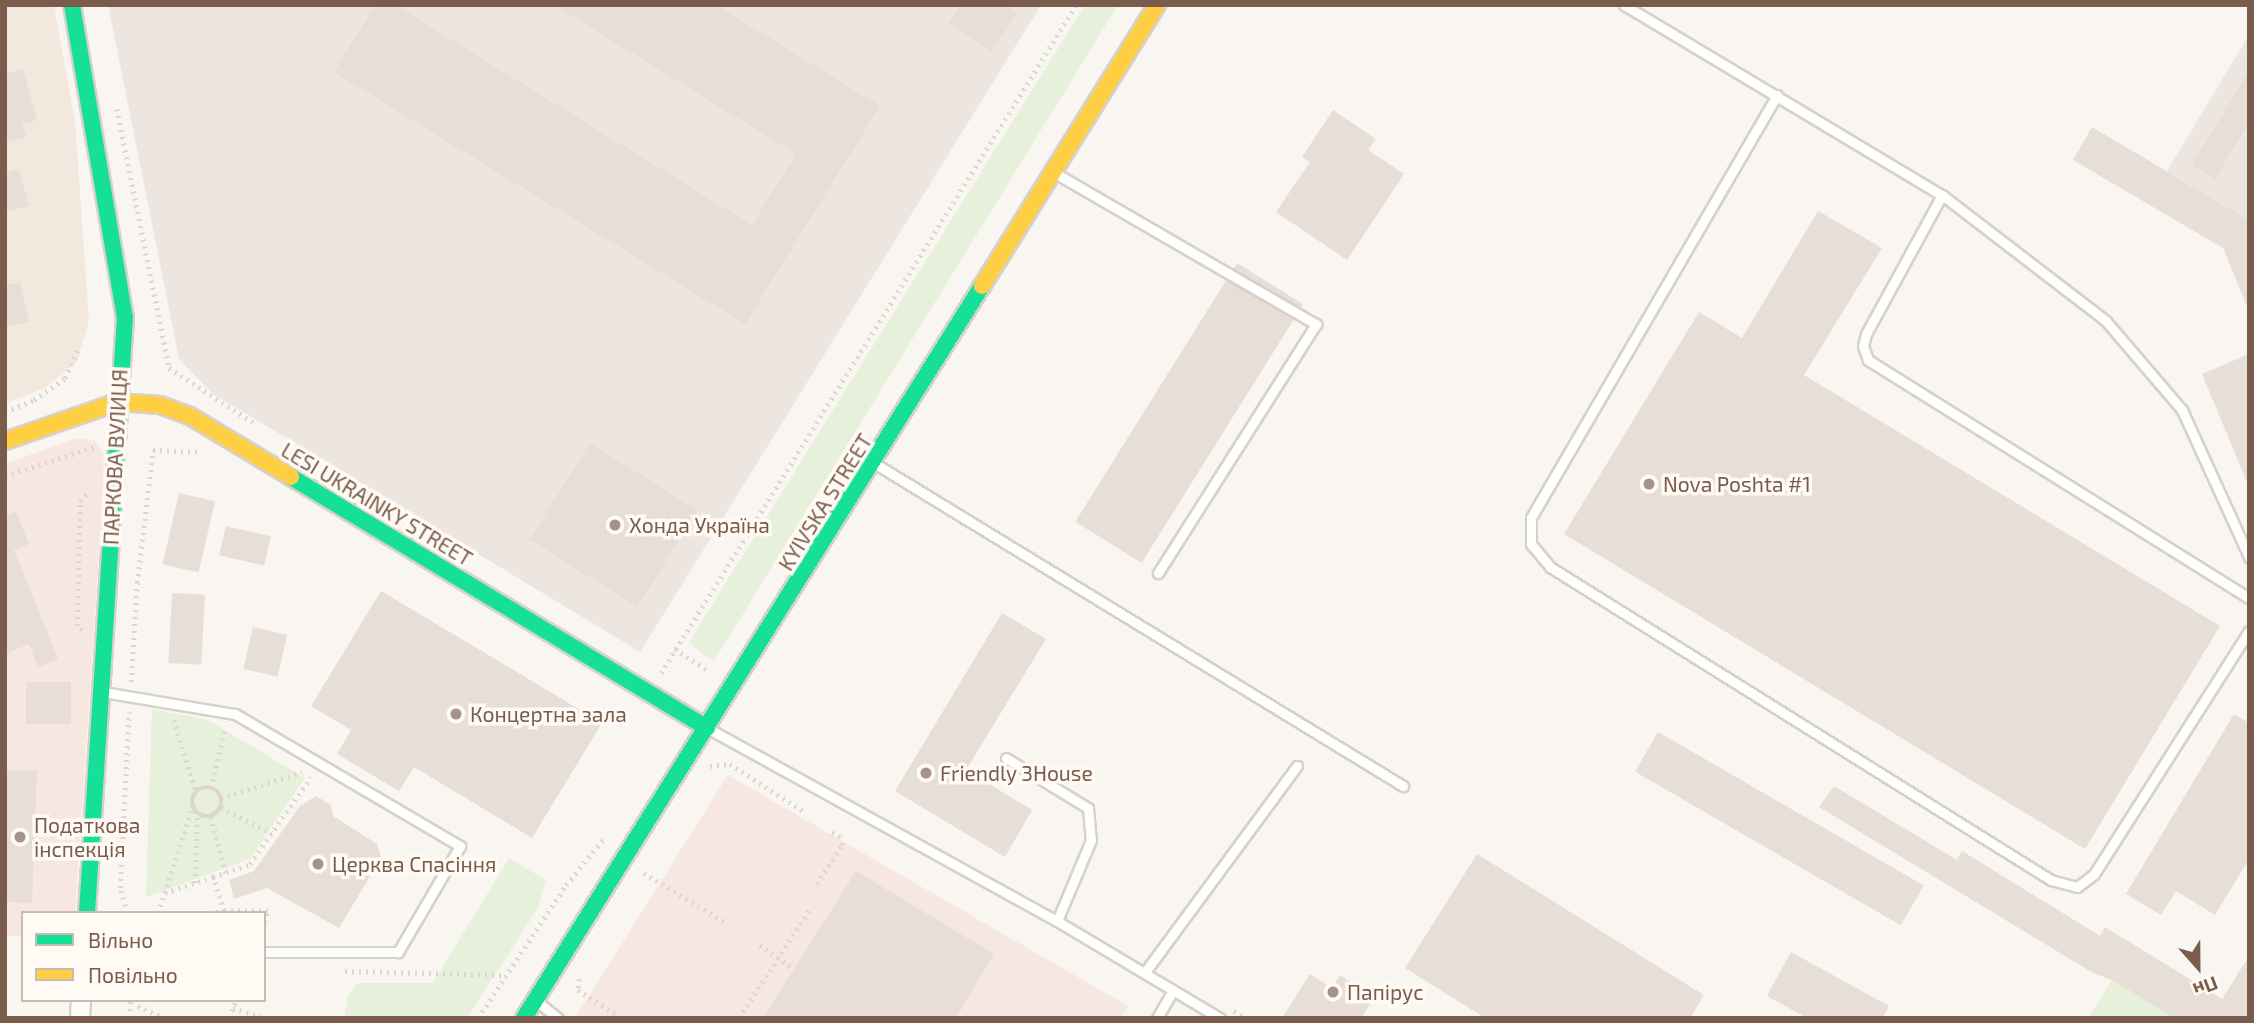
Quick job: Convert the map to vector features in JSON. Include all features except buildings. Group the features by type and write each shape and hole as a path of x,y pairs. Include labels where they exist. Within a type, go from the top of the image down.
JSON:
{"street":[{"name":"ПАРКОВА ВУЛИЦЯ","path":"72,5 125,317 87,911"},
{"name":"KYIVSKA STREET","path":"524,1018 874,463 1157,5"},
{"name":"LESI UKRAINKY STREET","path":"5,441 118,402 160,405 190,416 707,728"}],"lane":[{"path":"1624,5 1942,195 2106,321 2174,400 2249,557"},
{"path":"1777,95 1531,518 1531,544 1550,567 2051,880 2077,887 2094,874 2249,631"},
{"path":"1054,172 1316,324 1157,573"},
{"path":"1942,195 1866,334 1868,360 2249,598"},
{"path":"874,463 1403,786"},
{"path":"101,692 235,714 460,846 398,952 266,952"},
{"path":"707,728 1057,921 1220,1018"},
{"path":"1006,758 1088,808 1091,841 1057,921"},
{"path":"1145,972 1297,766"},
{"path":"1157,1018 1173,990"},
{"path":"536,1000 558,1018"}],"path":[{"path":"648,694 1076,5"},
{"path":"116,100 169,368 262,427"},
{"path":"5,412 34,400 65,378 77,351"},
{"path":"5,476 97,446"},
{"path":"675,649 710,672"},
{"path":"159,911 196,792 171,709"},
{"path":"211,788 226,726"},
{"path":"730,764 806,813"},
{"path":"221,798 303,772"},
{"path":"164,893 250,864 311,777"},
{"path":"196,792 211,788"},
{"path":"211,788 221,798 221,808 211,817"},
{"path":"193,806 197,814 195,883"},
{"path":"221,808 272,833"},
{"path":"197,814 211,817"},
{"path":"211,817 226,873"},
{"path":"817,884 842,845 840,837 829,831"},
{"path":"478,1018 566,885 610,832"},
{"path":"644,873 726,923"},
{"path":"213,877 225,911 266,911"},
{"path":"739,1018 811,907"},
{"path":"760,945 794,969"},
{"path":"344,971 505,975"},
{"path":"578,990 622,1018"},
{"path":"230,1018 235,1002"},
{"path":"138,1006 164,1018"},
{"path":"233,1008 263,1018"}],"shaded area":[{"path":"5,5 54,5 75,122 89,321 77,362 45,388 5,403"},
{"path":"108,5 1041,5 640,652 212,393 179,359"},
{"path":"2249,35 2249,220 2167,171"},
{"path":"77,438 95,441 103,452 104,479 75,911 21,911 21,936 5,936 5,464"},
{"path":"728,775 1128,1006 1120,1018 575,1018"}],"green space":[{"path":"1085,5 1118,5 714,661 689,642"},
{"path":"152,709 208,720 305,778 250,859 146,897"},
{"path":"509,858 546,880 538,908 467,1018 344,1018 348,996 357,983 433,983"},
{"path":"2112,980 2174,1018 2088,1018"}],"traffic: fast":[{"path":"72,5 125,317 87,911"},
{"path":"524,1018 982,286"},
{"path":"291,477 707,728"}],"traffic: slow":[{"path":"982,286 1157,5"},
{"path":"5,441 118,402 160,405 190,416 291,477"}],"place":[{"name":"Nova Poshta #1","path":"1649,484"},
{"name":"Хонда Україна","path":"615,525"},
{"name":"Концертна зала","path":"456,714"},
{"name":"Friendly 3House","path":"926,773"},
{"name":"Податкова інспекція","path":"20,837"},
{"name":"Церква Спасіння","path":"318,864"},
{"name":"Папірус","path":"1333,992"}]}
